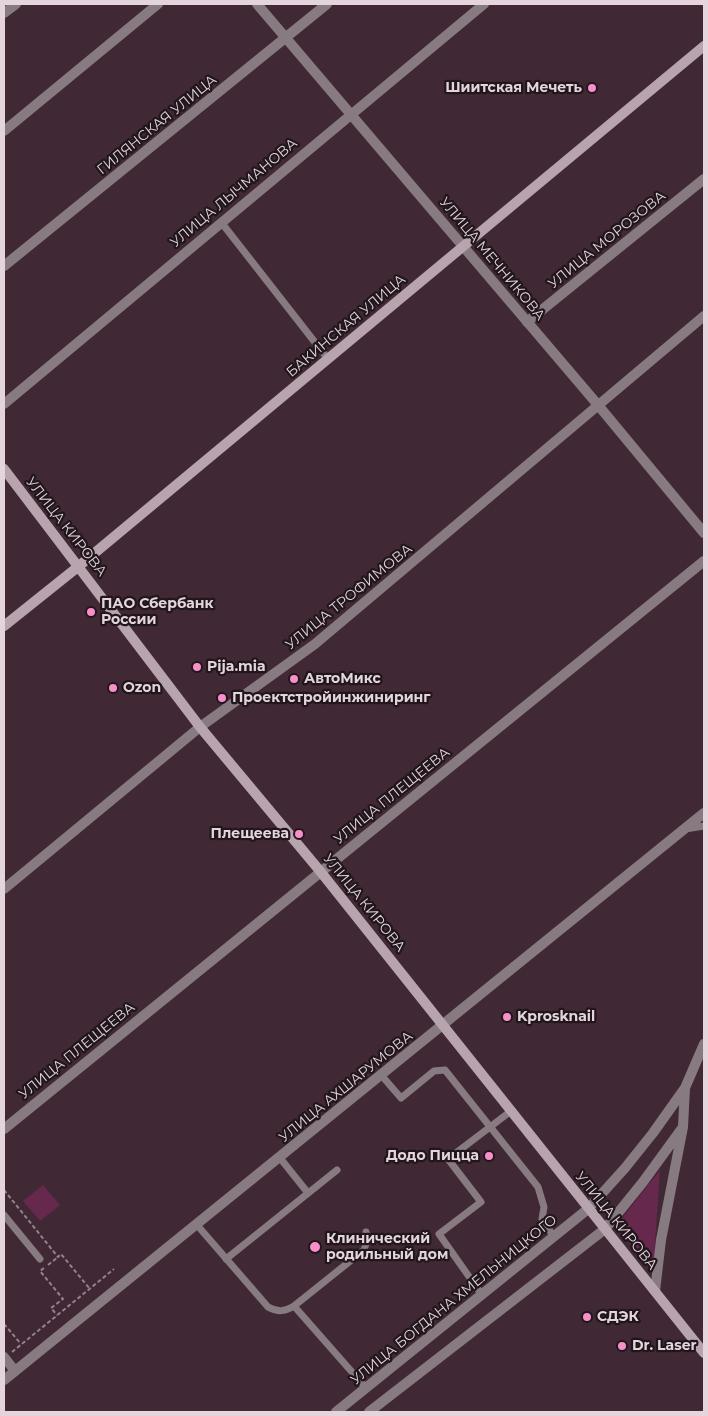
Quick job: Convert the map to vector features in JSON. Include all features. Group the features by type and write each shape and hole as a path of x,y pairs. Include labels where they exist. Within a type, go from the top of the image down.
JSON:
{"main road":[{"name":"БАКИНСКАЯ УЛИЦА","path":"4,626 79,566 704,46"},
{"name":"УЛИЦА КИРОВА","path":"4,469 200,727 320,871 444,1025 704,1354"}],"street":[{"path":"4,14 16,4"},
{"path":"4,131 158,4"},
{"name":"УЛИЦА МЕЧНИКОВА","path":"257,4 464,246 704,533"},
{"name":"ГИЛЯНСКАЯ УЛИЦА","path":"4,266 327,4"},
{"name":"УЛИЦА ЛЫЧМАНОВА","path":"4,404 484,4"},
{"name":"УЛИЦА МОРОЗОВА","path":"527,322 704,180"},
{"name":"УЛИЦА ТРОФИМОВА","path":"4,889 200,727 315,644 704,316"},
{"name":"УЛИЦА ПЛЕЩЕЕВА","path":"4,1129 704,560"},
{"name":"УЛИЦА АХШАРУМОВА","path":"4,1380 382,1076 704,813"},
{"path":"655,1291 661,1240 683,1127 685,1088 704,1044"},
{"name":"УЛИЦА БОГДАНА ХМЕЛЬНИЦКОГО","path":"336,1412 588,1209 631,1161 685,1088"},
{"path":"369,1412 605,1229 643,1182 683,1127"},
{"path":"4,1358 15,1371"}],"lane":[{"path":"221,222 328,359"},
{"path":"685,829 704,826"},
{"path":"382,1076 401,1098 434,1071 445,1070 538,1186 544,1207 542,1219 554,1237"},
{"path":"482,1295 439,1234 481,1202 448,1159 511,1111"},
{"path":"280,1158 308,1193"},
{"path":"226,1259 337,1170"},
{"path":"4,1215 40,1259"},
{"path":"197,1225 268,1307 282,1312 294,1306 364,1250 367,1241 366,1232"},
{"path":"294,1306 366,1388"}],"path":[{"path":"4,1190 58,1257"},
{"path":"57,1315 51,1308 63,1299 40,1271 61,1254 90,1288"},
{"path":"4,1358 114,1269"},
{"path":"4,1324 21,1344"}],"shaded area":[{"path":"660,1170 653,1273 616,1226"},
{"path":"43,1185 60,1205 40,1221 23,1201"}],"place":[{"name":"Шиитская Мечеть","path":"592,88"},
{"name":"ПАО Сбербанк России","path":"91,612"},
{"name":"Pija.mia","path":"197,667"},
{"name":"АвтоМикс","path":"294,679"},
{"name":"Ozon","path":"113,688"},
{"name":"Проектстройинжиниринг","path":"222,698"},
{"name":"Плещеева","path":"299,834"},
{"name":"Kprosknail","path":"507,1017"},
{"name":"Додо Пицца","path":"489,1156"},
{"name":"Клинический родильный дом","path":"315,1247"},
{"name":"СДЭК","path":"587,1317"},
{"name":"Dr. Laser","path":"622,1346"}]}
